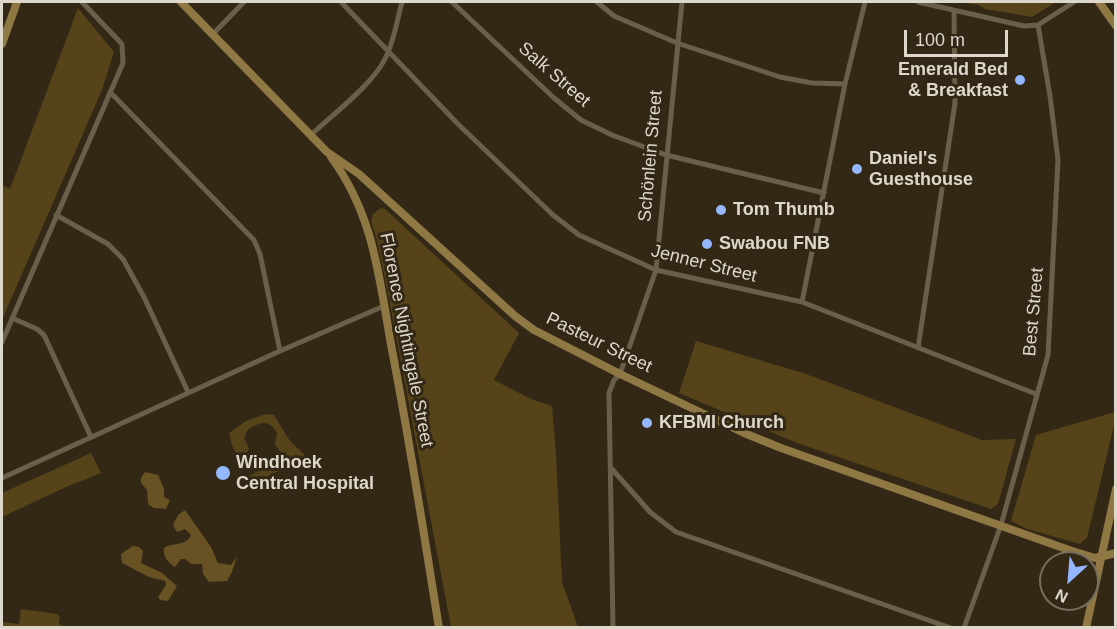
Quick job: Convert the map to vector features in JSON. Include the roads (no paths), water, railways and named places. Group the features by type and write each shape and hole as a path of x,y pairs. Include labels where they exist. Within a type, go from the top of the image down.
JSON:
{"main road":[{"path":"2,45 17,2"},
{"name":"Pasteur Street","path":"180,2 327,152 367,181 525,324 620,374 771,444 1072,551 1095,558 1101,556"},
{"path":"1099,2 1116,26"},
{"name":"Florence Nightingale Street","path":"327,152 352,192 370,234 439,627"},
{"path":"352,192 352,187 357,181 367,181"},
{"path":"1086,627 1116,489"},
{"name":"Florence Nightingale Street","path":"426,543 445,627"},
{"path":"1101,556 1116,553"}],"street":[{"path":"2,342 123,63 122,44 82,2"},
{"path":"212,35 244,2"},
{"name":"Jenner Street","path":"341,2 458,124 553,215 579,236 656,270 802,302 1036,394"},
{"path":"311,135 377,72 389,52 402,2"},
{"name":"Salk Street","path":"452,2 566,110 581,120 612,135 666,155 824,193"},
{"path":"597,2 614,16 677,43 780,77 812,83 845,84"},
{"name":"Schönlein Street","path":"613,627 608,404 612,385 620,374 656,270 682,2"},
{"path":"802,302 845,84 865,2"},
{"path":"918,2 1024,26 1038,25 1074,2"},
{"path":"918,348 955,103 954,10"},
{"name":"Best Street","path":"964,627 1001,525 1048,355 1058,160 1038,25"},
{"path":"110,92 254,240 260,254 279,351"},
{"path":"56,215 108,244 123,259 144,297 188,392"},
{"path":"2,478 279,351 384,306"},
{"path":"12,318 38,329 44,335 91,437"},
{"path":"610,468 650,512 676,531 951,627"}],"place":[{"name":"Emerald Bed & Breakfast","path":"1020,80"},
{"name":"Daniel's Guesthouse","path":"857,169"},
{"name":"Tom Thumb","path":"721,210"},
{"name":"Swabou FNB","path":"707,244"},
{"name":"KFBMI Church","path":"647,423"},
{"name":"Windhoek Central Hospital","path":"223,473"}]}
